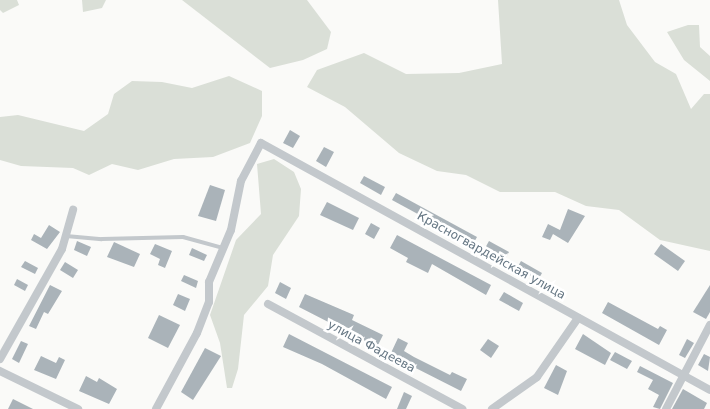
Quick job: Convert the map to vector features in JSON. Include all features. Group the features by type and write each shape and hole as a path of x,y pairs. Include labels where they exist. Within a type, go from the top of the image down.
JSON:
{"street":[{"name":"Красногвардейская улица","path":"223,248 240,196 241,182 261,142 710,390"},
{"path":"0,359 62,249 73,210"},
{"path":"156,409 197,333 209,302 209,282 223,248"},
{"name":"улица Фадеева","path":"268,304 462,409"},
{"path":"492,409 537,377 578,318"},
{"path":"666,409 710,325"},
{"path":"0,371 78,409"}],"lane":[{"path":"66,236 102,239 183,236 223,248"}],"shaded area":[{"path":"0,0 17,0 19,5 3,13 0,10"},
{"path":"82,0 106,0 102,8 83,12"},
{"path":"182,0 307,0 331,32 327,49 303,60 270,68"},
{"path":"498,0 619,0 627,25 655,62 676,74 691,109 704,94 710,94 710,251 660,240 619,210 586,206 555,192 500,192 466,175 437,171 399,153 345,107 307,87 317,70 364,53 406,74 459,73 502,64"},
{"path":"688,25 699,25 700,47 710,56 710,81 684,60 667,32"},
{"path":"229,76 262,91 262,116 250,143 213,157 174,159 138,170 112,164 89,175 73,168 21,166 0,160 0,117 18,115 84,131 108,114 114,94 132,81 162,82 192,88"},
{"path":"274,159 294,172 301,189 299,216 273,255 268,286 244,315 238,369 232,388 227,388 220,343 210,315 236,240 261,214 257,164"}],"building":[{"path":"290,130 300,136 293,148 283,143"},
{"path":"324,147 334,152 326,167 316,161"},
{"path":"364,176 385,187 381,195 360,183"},
{"path":"210,185 225,190 216,221 198,216"},
{"path":"396,193 477,237 473,244 392,200"},
{"path":"327,202 359,218 353,230 320,215"},
{"path":"568,209 585,216 568,243 553,234 550,240 542,237 548,224 560,230"},
{"path":"371,223 380,228 374,239 365,234"},
{"path":"49,225 60,232 47,249 31,240 34,234 41,238"},
{"path":"397,235 491,285 486,295 432,264 428,273 406,262 408,258 390,248"},
{"path":"77,241 91,247 87,256 74,250"},
{"path":"489,241 509,252 504,261 484,250"},
{"path":"114,242 140,254 134,267 107,257"},
{"path":"155,244 172,251 165,268 158,265 160,259 150,254"},
{"path":"661,244 685,261 678,271 654,254"},
{"path":"192,248 207,255 204,261 189,255"},
{"path":"25,261 38,268 35,274 21,267"},
{"path":"521,261 542,273 538,280 517,268"},
{"path":"65,262 78,270 73,278 60,270"},
{"path":"184,275 198,281 196,288 181,281"},
{"path":"17,279 28,285 25,291 14,285"},
{"path":"280,282 291,288 286,299 275,293"},
{"path":"50,285 62,291 48,314 44,312 36,329 29,326"},
{"path":"710,285 710,312 706,319 693,312"},
{"path":"504,292 523,303 519,311 499,300"},
{"path":"178,294 190,299 185,311 173,305"},
{"path":"305,294 354,315 352,320 383,335 377,347 299,307"},
{"path":"608,302 658,329 660,326 667,330 659,345 602,313"},
{"path":"159,315 180,325 168,348 148,338"},
{"path":"289,334 392,387 386,399 322,364 283,347"},
{"path":"583,334 611,353 605,365 575,349"},
{"path":"398,338 408,343 404,351 414,357 450,375 452,372 467,379 461,391 390,355"},
{"path":"488,339 499,346 491,358 480,350"},
{"path":"687,339 694,343 685,358 679,355"},
{"path":"21,341 28,344 19,363 12,359"},
{"path":"205,348 221,356 193,400 181,392"},
{"path":"615,352 632,361 627,369 610,360"},
{"path":"704,354 710,357 708,371 698,365"},
{"path":"41,356 56,363 59,357 65,360 56,379 34,370"},
{"path":"556,365 567,371 558,395 544,388"},
{"path":"640,366 673,383 660,409 653,407 659,395 648,389 653,380 637,372"},
{"path":"86,376 97,382 99,378 117,389 109,404 79,391"},
{"path":"683,389 707,403 704,409 672,409"},
{"path":"404,392 412,396 406,409 397,409"},
{"path":"13,399 33,409 8,409"}]}
